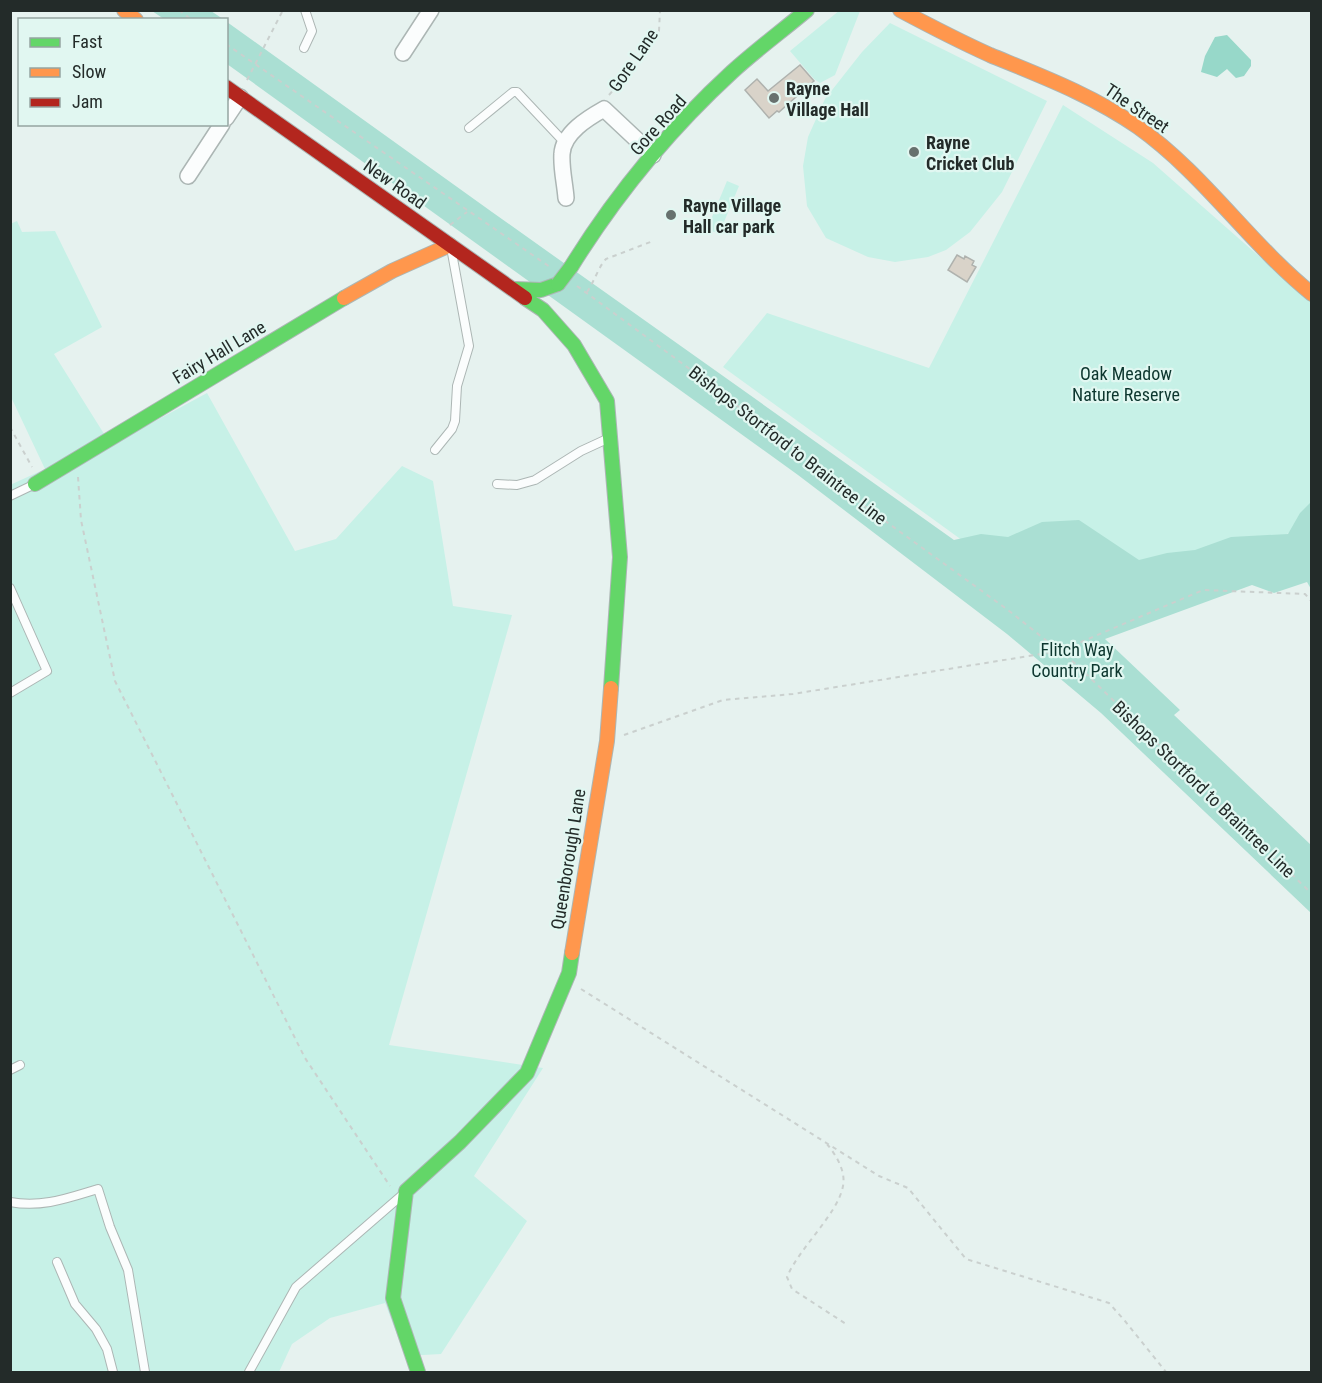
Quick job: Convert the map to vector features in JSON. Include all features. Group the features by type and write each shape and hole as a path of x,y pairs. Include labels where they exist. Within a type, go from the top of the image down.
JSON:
{"street":[{"path":"403,53 431,10"},
{"name":"Gore Road","path":"565,283 571,267 592,232 653,155 732,72 807,10"},
{"name":"The Street","path":"900,10 991,55 1091,98 1138,127 1181,162 1276,265 1311,294"},
{"name":"New Road","path":"228,88 543,310"},
{"path":"228,114 240,97"},
{"name":"Gore Lane","path":"566,144 569,137 587,119 604,109 653,155"},
{"path":"188,177 221,126"},
{"path":"566,144 562,152 566,198"},
{"name":"Fairy Hall Lane","path":"37,483 346,297 392,271 450,245"},
{"path":"515,289 541,290 565,283"},
{"path":"555,323 554,298 565,283"},
{"name":"Queenborough Lane","path":"402,1195 460,1142 527,1073 569,973 607,741 620,557 607,400 574,345 543,310"},
{"path":"402,1195 393,1298 418,1372"}],"lane":[{"path":"304,48 312,31 305,10"},
{"path":"469,128 513,92 517,92 566,144"},
{"path":"435,450 452,429 455,421 457,386 469,346 450,245"},
{"path":"497,484 517,485 535,480 581,451 611,437"},
{"name":"Fairy Hall Lane","path":"10,496 37,483"},
{"path":"10,588 47,671 10,693"},
{"path":"10,1070 20,1065"},
{"path":"10,1202 27,1206 51,1204 98,1189 110,1227 128,1270 145,1372"},
{"path":"249,1372 296,1287 402,1195"},
{"path":"57,1262 69,1294 96,1329 107,1349 113,1372"}],"path":[{"path":"256,64 283,10"},
{"name":"Gore Lane","path":"604,109 606,98 633,67 659,31 660,10"},
{"path":"228,45 553,270"},
{"path":"587,292 606,259 653,241"},
{"name":"Bishops Stortford to Braintree Line","path":"565,283 587,292 702,378 852,497 1008,610 1077,665 1311,894"},
{"path":"10,427 37,483"},
{"path":"77,459 81,520 116,681 305,1058 402,1195"},
{"path":"607,741 723,700 793,694 1059,651 1203,590 1305,594 1311,602"},
{"path":"566,980 879,1176 908,1188 966,1259 1108,1303 1166,1372"},
{"path":"824,1140 836,1155 843,1185 836,1204 792,1264 787,1277 792,1289 846,1324"}],"green space":[{"path":"840,10 860,11 835,75 820,83 790,51"},
{"path":"152,11 211,11 222,18 162,18"},
{"name":"Flitch Way Country Park","path":"228,23 954,540 981,534 1008,537 1042,522 1079,520 1139,560 1167,553 1195,550 1231,537 1288,534 1300,513 1311,502 1311,589 1307,582 1274,593 1252,585 1105,639 1180,710 1174,715 1311,845 1311,913 1101,713 1007,634 798,475 228,65"},
{"name":"Rayne Cricket Club","path":"890,23 1047,101 1002,192 970,232 946,250 928,257 895,262 868,257 826,238 807,206 803,166 808,137 825,99 862,52"},
{"name":"Oak Meadow Nature Reserve","path":"1063,105 1153,163 1311,302 1311,524 1075,622 723,367 767,313 929,368"},
{"path":"727,181 739,186 719,234 707,229"},
{"path":"17,221 22,232 55,231 102,327 54,354 111,445 207,393 295,551 336,539 402,466 433,481 453,606 512,615 389,1045 543,1068 474,1176 527,1221 441,1354 405,1356 385,1303 330,1318 292,1344 279,1372 11,1372 10,485 45,469 11,397 10,224"}],"shaded area":[{"path":"1227,35 1251,60 1251,66 1244,76 1236,78 1227,69 1217,77 1201,72 1205,56 1215,37"}],"building":[{"name":"Rayne Village Hall","path":"800,65 814,81 769,118 745,90 757,79 768,91"},
{"path":"957,255 974,261 972,265 976,267 967,282 948,270"}],"traffic: fast":[{"path":"571,267 625,189 687,116 741,64 807,10"},
{"path":"558,284 571,267"},
{"path":"515,289 541,290 558,284"},
{"path":"35,484 344,298"},
{"path":"525,298 543,310 574,345 607,401 620,557 611,688"},
{"path":"418,1372 393,1298 406,1191 460,1142 527,1073 569,973 572,953"}],"traffic: slow":[{"path":"124,10 134,18"},
{"path":"900,10 978,50 1103,105 1138,127 1184,166 1268,253 1312,294"},
{"path":"344,298 392,271 450,245"},
{"path":"572,953 607,741 611,688"}],"traffic: jam":[{"path":"228,88 525,298"}],"place":[{"name":"Rayne Village Hall","path":"774,98"},
{"name":"Rayne Cricket Club","path":"914,152"},
{"name":"Rayne Village Hall car park","path":"671,215"}]}
